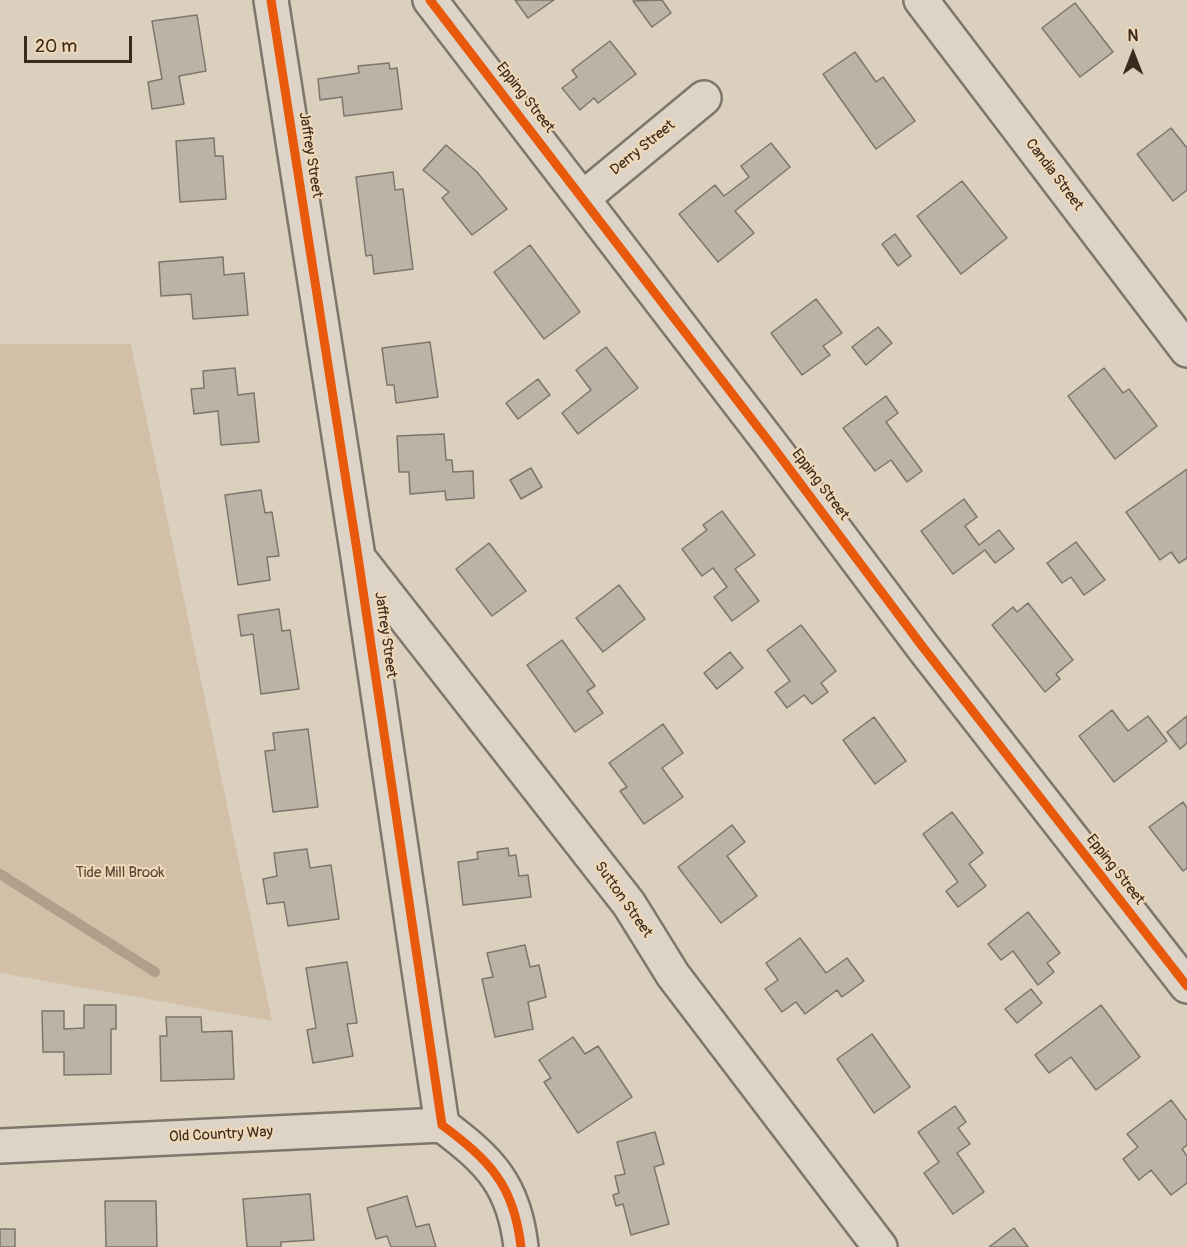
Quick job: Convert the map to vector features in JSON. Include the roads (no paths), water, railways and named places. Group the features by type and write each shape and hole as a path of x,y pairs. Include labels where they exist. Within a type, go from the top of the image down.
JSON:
{"street":[{"name":"Jaffrey Street","path":"271,0 358,557 442,1125"},
{"name":"Epping Street","path":"430,0 922,646 1187,987"},
{"name":"Candia Street","path":"921,0 1187,350"},
{"name":"Derry Street","path":"583,198 704,98"},
{"name":"Sutton Street","path":"358,557 629,904 673,975 880,1247"},
{"name":"Old Country Way","path":"0,1146 442,1125"},
{"path":"442,1125 473,1149 504,1184 518,1220 521,1247"}],"waterway":[{"name":"Tide Mill Brook","path":"0,874 155,972"}]}
